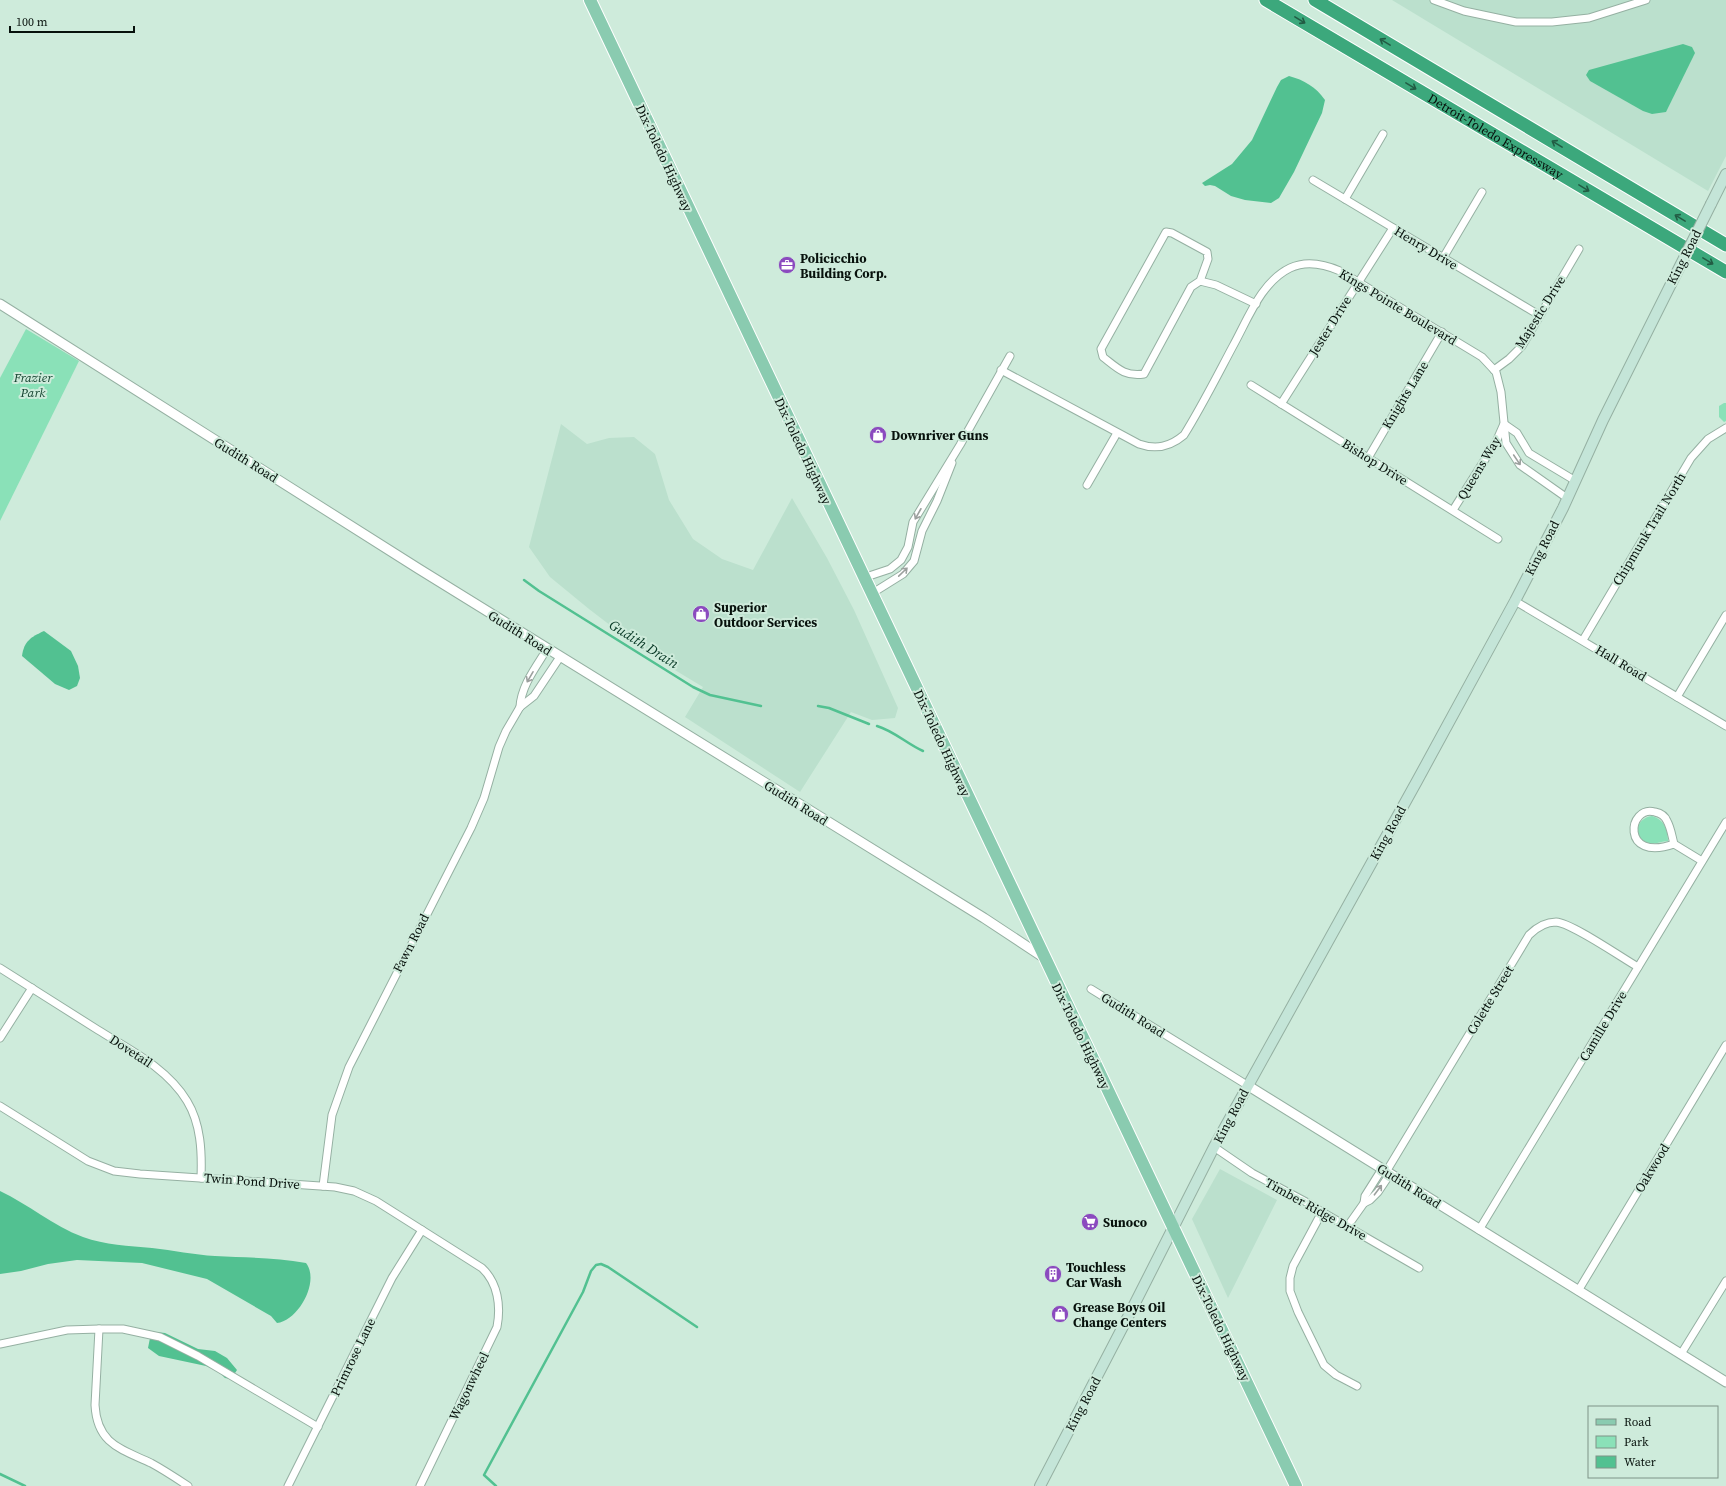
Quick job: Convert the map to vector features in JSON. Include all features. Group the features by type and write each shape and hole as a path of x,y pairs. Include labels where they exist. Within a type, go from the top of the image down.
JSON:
{"highway":[{"name":"Detroit-Toledo Expressway","path":"1266,0 1726,272"},
{"name":"Detroit-Toledo Expressway","path":"1315,0 1726,245"}],"main road":[{"name":"Dix-Toledo Highway","path":"590,0 1043,957 1296,1486"},
{"name":"King Road","path":"1040,1486 1131,1311 1172,1227 1247,1085 1418,781 1515,600 1567,498 1574,480 1726,174"}],"street":[{"path":"1434,0 1464,11 1516,22 1552,22 1589,18 1646,0"},
{"path":"1345,199 1383,134"},
{"name":"Henry Drive","path":"1313,180 1538,315"},
{"path":"1443,258 1482,192"},
{"name":"Jester Drive","path":"1281,404 1358,282 1365,275 1393,228"},
{"path":"1200,281 1208,259 1207,252 1172,233 1166,232 1101,349 1103,357 1121,371 1134,375 1144,374 1191,287 1200,281 1216,285 1256,304"},
{"name":"Majestic Drive","path":"1494,370 1510,359 1522,346 1538,315 1579,249"},
{"name":"Kings Pointe Boulevard","path":"1002,370 1138,444 1157,448 1173,443 1184,435 1262,294 1278,276 1291,267 1310,263 1328,266 1340,271 1482,357 1496,372 1501,392 1506,443 1520,466 1567,498"},
{"name":"Gudith Road","path":"0,304 419,569 984,918 1043,957"},
{"name":"Knights Lane","path":"1368,458 1442,332"},
{"path":"863,578 890,569 901,560 908,547 912,527 928,496 960,445 1010,356"},
{"name":"Bishop Drive","path":"1251,385 1498,539"},
{"path":"1504,424 1517,433 1529,453 1574,480"},
{"name":"Queens Way","path":"1453,510 1496,442 1504,424"},
{"name":"Chipmunk Trail North","path":"1583,640 1691,458 1708,439 1726,428"},
{"path":"1087,485 1117,433"},
{"path":"871,594 903,574 914,561 922,531 937,501 960,445"},
{"path":"928,496 937,501"},
{"path":"912,527 922,531"},
{"name":"Hall Road","path":"1515,600 1726,726"},
{"path":"1677,697 1726,615"},
{"name":"Fawn Road","path":"520,707 520,698 547,649"},
{"name":"Fawn Road","path":"323,1186 332,1115 349,1067 471,828 484,798 499,747 506,731 520,707 534,696 560,657"},
{"path":"1674,844 1655,849 1638,843 1634,837 1634,829 1639,816 1645,812 1653,811 1667,819 1674,844 1702,861"},
{"name":"Camille Drive","path":"1479,1230 1726,822"},
{"name":"Colette Street","path":"1347,1226 1364,1203 1365,1196 1386,1172 1529,935 1535,929 1549,922 1565,924 1638,968"},
{"name":"Dovetail","path":"0,968 151,1063 176,1085 187,1101 197,1123 201,1146 201,1178"},
{"path":"0,1038 32,988"},
{"name":"Gudith Road","path":"1091,989 1726,1382"},
{"name":"Oakwood","path":"1578,1291 1726,1045"},
{"name":"Twin Pond Drive","path":"0,1106 79,1156 97,1165 125,1173 339,1187 364,1195 482,1268 494,1282"},
{"name":"Timber Ridge Drive","path":"1214,1147 1252,1173 1308,1203 1420,1268"},
{"path":"1322,1212 1293,1266 1290,1278 1290,1291 1298,1312 1324,1365 1336,1375 1357,1386"},
{"name":"Primrose Lane","path":"288,1486 392,1278 422,1230"},
{"path":"1681,1354 1726,1281"},
{"name":"Wagonwheel","path":"420,1486 497,1327 499,1303 494,1282"},
{"path":"99,1329 95,1405 101,1432 115,1447 155,1466 188,1486"},
{"path":"0,1344 11,1343 67,1330 123,1329 160,1337 198,1356 318,1427"}],"shaded area":[{"path":"1392,0 1726,0 1726,156 1708,191"},
{"path":"561,424 587,444 609,438 634,437 655,454 669,500 693,539 722,559 753,570 792,498 827,558 854,610 898,708 895,718 872,720 851,712 800,792 685,717 703,687 645,652 589,609 550,577 529,547"},
{"path":"1220,1169 1277,1200 1228,1298 1192,1219"}],"green space":[{"name":"Frazier Park","path":"26,329 79,361 0,521 0,378"},
{"path":"1726,403 1726,421 1724,422 1719,417 1719,406"},
{"path":"1652,816 1656,817 1662,822 1667,833 1668,841 1651,843 1644,841 1640,837 1638,833 1639,824 1642,820"}],"water":[{"path":"1683,44 1692,47 1695,53 1666,112 1652,114 1643,111 1590,81 1586,75 1589,70"},
{"path":"1289,76 1300,80 1318,91 1325,100 1322,113 1294,172 1279,198 1271,203 1245,200 1231,196 1215,186 1205,186 1202,183 1232,164 1252,140 1281,80"},
{"path":"44,631 71,651 78,666 80,678 77,686 69,690 55,684 22,656 26,643 35,635"},
{"path":"0,1191 21,1202 61,1227 83,1237 100,1242 207,1255 272,1259 306,1263 310,1271 309,1289 305,1299 293,1315 277,1323 271,1316 207,1279 142,1263 77,1260 48,1264 21,1271 0,1274"},
{"path":"156,1332 165,1333 198,1349 215,1351 227,1358 237,1370 231,1379 225,1378 219,1372 206,1366 159,1356 148,1348 150,1338"}],"waterway":[{"name":"Gudith Drain","path":"524,580 539,591 693,687 710,695 761,706"},
{"name":"Gudith Drain","path":"818,706 829,708 869,724"},
{"name":"Gudith Drain","path":"877,726 889,731 923,751"},
{"path":"496,1486 484,1475 583,1292 591,1271 596,1265 601,1264 608,1267 697,1327"},
{"path":"0,1474 25,1486"}],"place":[{"name":"Policicchio Building Corp.","path":"787,265"},
{"name":"Downriver Guns","path":"878,435"},
{"name":"Superior Outdoor Services","path":"701,614"},
{"name":"Sunoco","path":"1090,1222"},
{"name":"Touchless Car Wash","path":"1053,1274"},
{"name":"Grease Boys Oil Change Centers","path":"1060,1314"}]}
